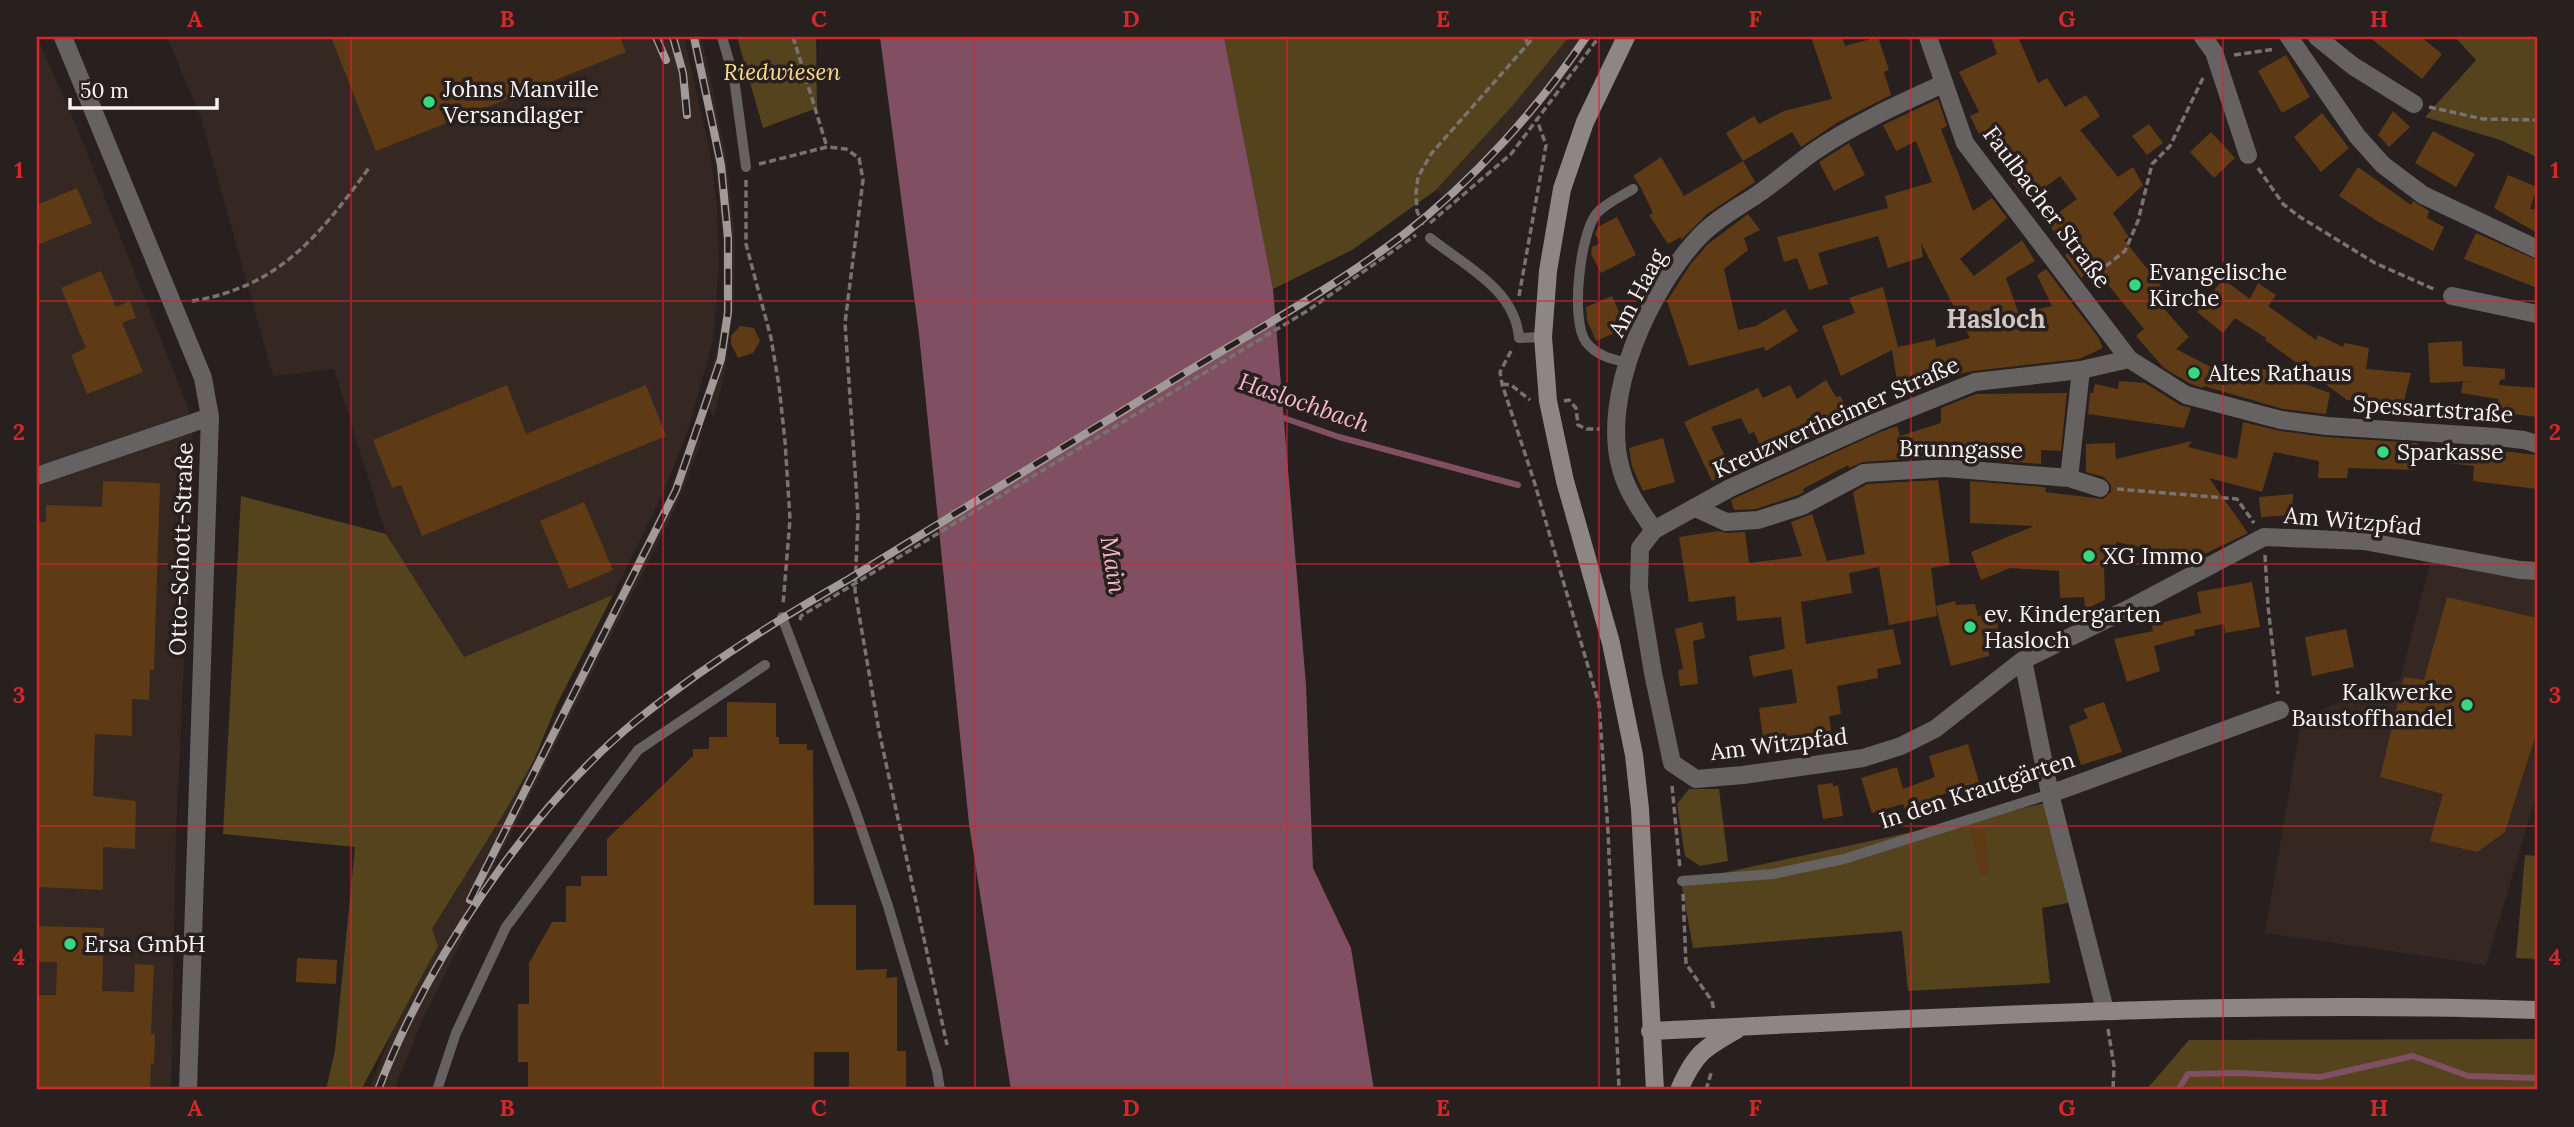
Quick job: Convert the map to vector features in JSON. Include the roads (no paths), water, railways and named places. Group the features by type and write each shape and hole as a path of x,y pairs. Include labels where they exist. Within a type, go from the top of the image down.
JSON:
{"main road":[{"path":"1626,37 1586,122 1562,189 1548,271 1543,337 1548,401 1564,481 1611,643 1634,755 1640,809 1655,1090"},
{"path":"1650,1031 1718,1034 1741,1027 2105,1010 2381,1006 2537,1010"},
{"path":"1679,1090 1688,1069 1718,1034"}],"street":[{"name":"Otto-Schott-Straße","path":"62,37 203,378 210,417 188,1090"},
{"name":"Faulbacher Straße","path":"1928,37 1965,143 2129,359"},
{"path":"2203,37 2215,55 2248,155"},
{"path":"2316,37 2353,66 2414,104"},
{"path":"2292,41 2357,136 2383,165 2423,195 2537,249"},
{"name":"Am Haag","path":"1654,530 1634,501 1620,468 1616,428 1619,396 1628,363 1639,334 1670,273 1701,235 1814,152 1897,105 1943,83"},
{"path":"2452,296 2537,314"},
{"name":"Kreuzwertheimer Straße","path":"1654,530 1730,488 1876,422 1975,382 2081,370 2129,359"},
{"name":"Spessartstraße","path":"2129,359 2186,395 2281,420 2327,426 2496,437 2537,444"},
{"path":"2069,478 2081,370"},
{"path":"37,476 210,417"},
{"name":"Brunngasse","path":"1696,508 1726,522 1758,520 1802,506 1864,473 1944,468 2069,478 2100,488"},
{"name":"Am Witzpfad","path":"1654,530 1640,548 1639,588 1653,673 1672,763 1696,779 1863,758 1900,746 1935,729 2023,660 2132,607 2264,537 2364,541 2537,571"},
{"path":"2023,660 2050,794 2105,1010"},
{"name":"In den Krautgärten","path":"2050,794 2280,710"}],"lane":[{"path":"722,37 734,78 746,167"},
{"path":"1628,363 1599,355 1584,340 1577,302 1589,225 1599,211 1633,189"},
{"path":"1430,238 1501,294 1518,323 1519,338 1543,337"},
{"path":"782,617 888,906 937,1071 940,1090"},
{"path":"437,1090 456,1033 506,928 638,750 765,665"},
{"name":"In den Krautgärten","path":"1682,881 1773,874 1844,859 2050,794"}],"water":[{"name":"Main","path":"880,37 1224,37 1273,289 1306,685 1313,868 1351,948 1374,1090 1011,1090 969,824 919,334"}],"waterway":[{"name":"Haslochbach","path":"1278,416 1339,437 1518,485"},
{"name":"Haslochbach","path":"2178,1090 2188,1074 2240,1073 2320,1077 2413,1056 2468,1076 2537,1078"}],"railway":[{"path":"656,37 666,60"},
{"path":"673,37 683,73 687,115"},
{"path":"470,900 676,490 721,359 728,312 728,238 721,165 694,37"},
{"path":"378,1090 424,990 486,889 558,796 637,720 688,681 767,628 1347,275 1403,235 1479,168 1547,91 1586,37"}],"place":[{"name":"Johns Manville Versandlager","path":"429,102"},
{"name":"Evangelische Kirche","path":"2135,285"},
{"name":"Altes Rathaus","path":"2194,373"},
{"name":"Sparkasse","path":"2383,452"},
{"name":"XG Immo","path":"2089,556"},
{"name":"ev. Kindergarten Hasloch","path":"1970,627"},
{"name":"Kalkwerke Baustoffhandel","path":"2467,705"},
{"name":"Ersa GmbH","path":"70,944"}],"district":[{"name":"Hasloch","path":"1996,319"}],"park label":[{"name":"Riedwiesen","path":"782,72"}]}
